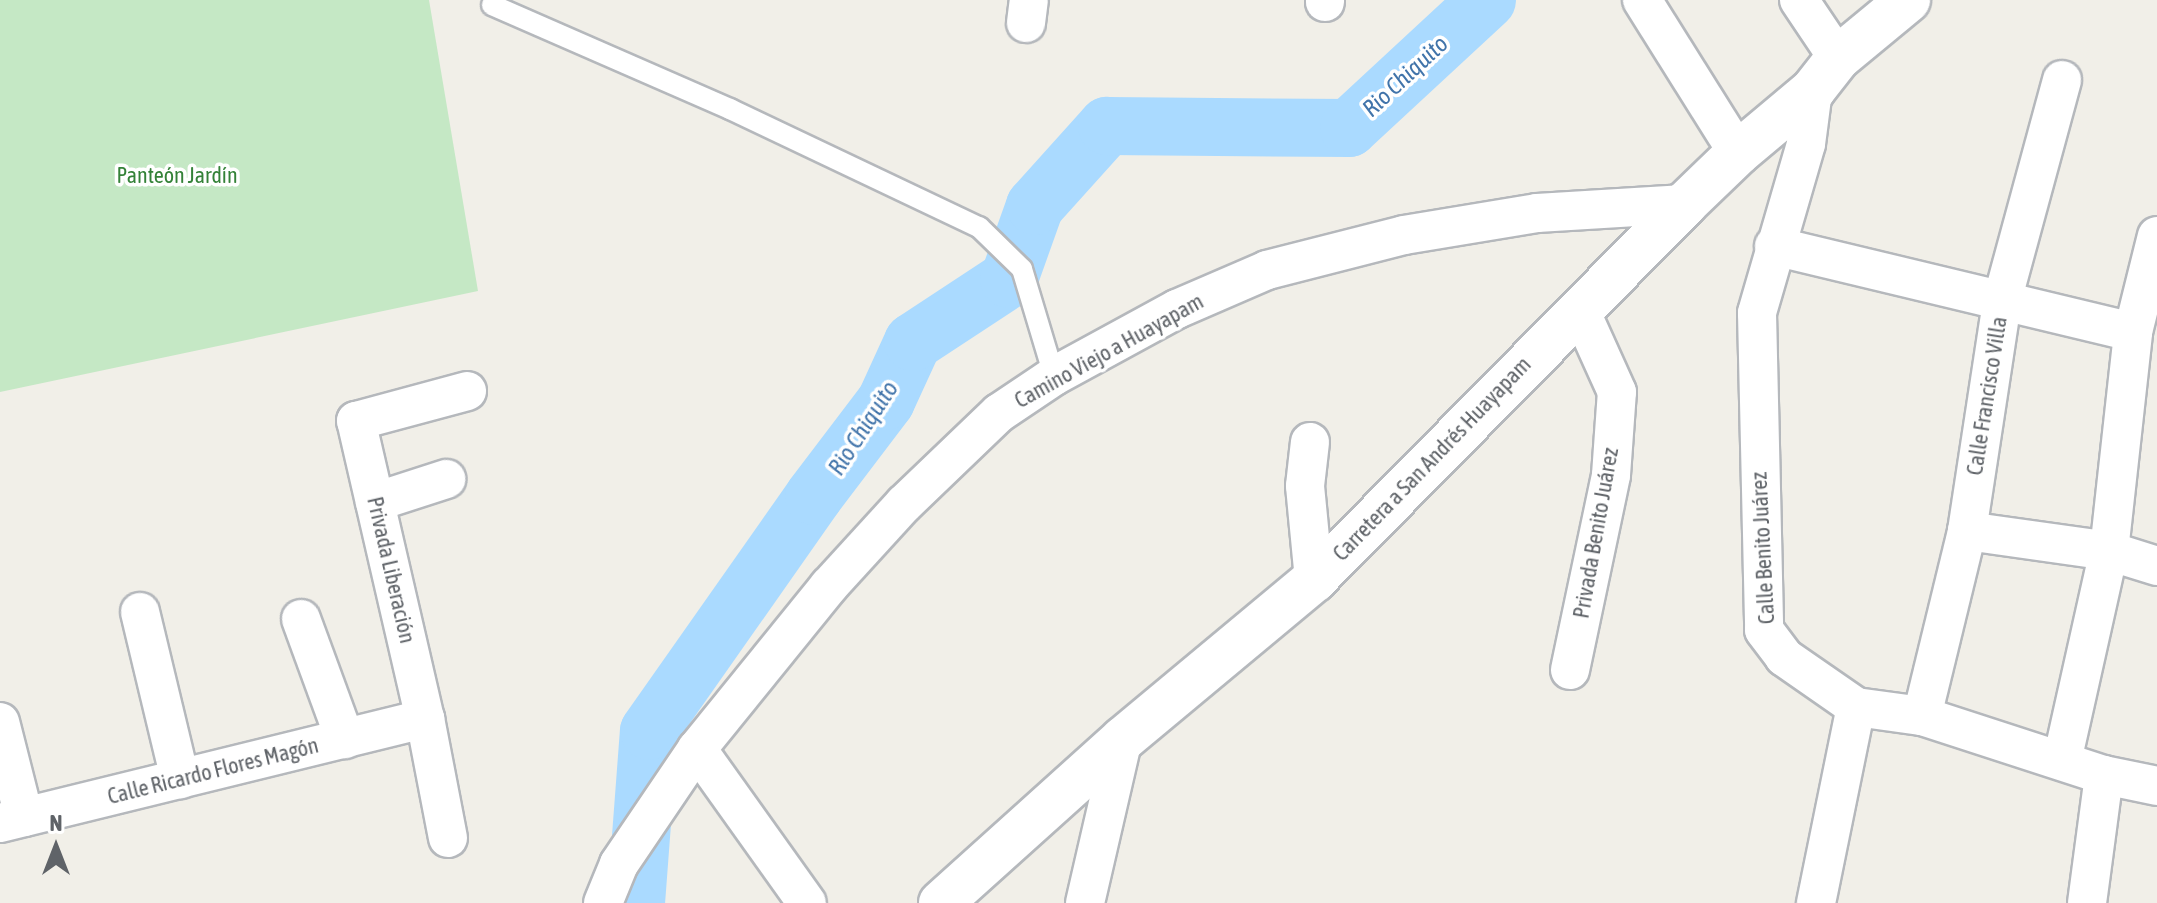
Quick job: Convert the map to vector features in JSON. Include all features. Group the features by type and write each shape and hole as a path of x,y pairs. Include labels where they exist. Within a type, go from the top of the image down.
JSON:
{"main road":[{"name":"Carretera a San Andrés Huayapam","path":"941,903 1123,739 1314,580 1579,308 1685,204 1908,0"}],"street":[{"path":"1642,0 1738,153"},
{"path":"1799,0 1826,74"},
{"name":"Calle Benito Juárez","path":"1826,74 1757,313 1764,630 1784,657 1856,707 1922,716 2104,775 2157,786"},
{"path":"2062,80 2002,301 2133,332"},
{"name":"Camino Viejo a Huayapam","path":"603,903 619,864 697,749 829,586 904,504 999,413 1054,376 1177,309 1267,270 1404,235 1537,213 1685,204"},
{"path":"2062,761 2109,551 2133,332 2157,236"},
{"name":"Calle Francisco Villa","path":"1774,246 2002,301 1967,531 1922,716"},
{"name":"Privada Benito Juárez","path":"1570,670 1611,475 1617,392 1579,308"},
{"name":"Privada Liberación","path":"448,838 425,719 356,421 467,391"},
{"path":"1310,442 1305,486 1314,580"},
{"path":"375,502 446,479"},
{"path":"1967,531 2109,551 2157,566"},
{"path":"140,612 180,779"},
{"path":"301,619 345,739"},
{"path":"1816,903 1856,707"},
{"name":"Calle Ricardo Flores Magón","path":"12,820 425,719"},
{"path":"0,722 12,820"},
{"path":"1085,903 1123,739"},
{"path":"697,749 807,903"},
{"path":"2087,903 2104,775"}],"lane":[{"path":"492,5 730,109 979,227 1022,269 1054,376"}],"green space":[{"name":"Panteón Jardín","path":"0,0 429,0 478,291 0,392"}],"waterway":[{"name":"Rio Chiquito","path":"636,903 649,731 814,496 886,401 913,342 1009,279 1035,206 1107,126 1349,128 1487,0"}]}
